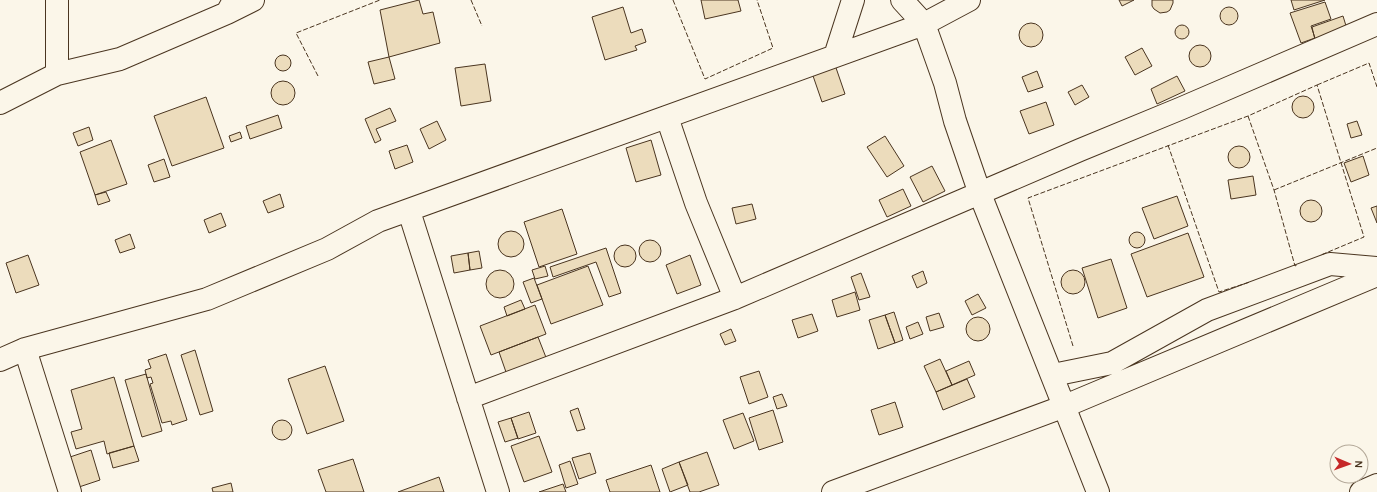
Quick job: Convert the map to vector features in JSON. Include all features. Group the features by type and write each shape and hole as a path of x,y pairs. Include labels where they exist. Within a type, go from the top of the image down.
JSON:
{"street":[{"path":"57,0 57,74"},
{"path":"0,103 57,74 120,59 230,6 253,0"},
{"path":"835,56 853,0"},
{"path":"902,0 924,24 945,84 955,122 980,194 1053,375 1098,492"},
{"path":"0,360 25,349 207,299 327,249 378,221 924,24 969,0"},
{"path":"468,398 735,298 1377,24"},
{"path":"667,117 696,202 735,298"},
{"path":"409,211 498,492"},
{"path":"1053,375 1112,363 1207,310 1330,264 1377,268"},
{"path":"833,492 1065,406 1377,275"},
{"path":"25,349 70,492"},
{"path":"1361,492 1377,485"}],"building":[{"path":"419,0 423,14 433,12 440,43 389,57 380,10"},
{"path":"701,0 738,0 741,11 705,19"},
{"path":"1119,0 1134,0 1122,6"},
{"path":"1152,0 1173,0 1173,3 1170,10 1160,13 1152,6"},
{"path":"1291,0 1325,0 1294,10"},
{"path":"1325,2 1331,19 1311,26 1315,38 1301,43 1290,13"},
{"path":"623,7 631,33 642,29 646,42 635,46 637,50 605,60 592,17"},
{"path":"1229,7 1233,8 1237,12 1237,20 1233,24 1229,25 1225,24 1221,20 1220,16 1221,12 1225,8"},
{"path":"1343,16 1347,29 1315,40 1312,27"},
{"path":"1031,23 1039,27 1043,35 1039,43 1031,47 1023,43 1019,35 1023,27"},
{"path":"1182,25 1187,27 1189,32 1187,37 1182,39 1177,37 1175,32 1177,27"},
{"path":"1200,45 1204,46 1210,52 1210,60 1204,66 1200,67 1196,66 1190,60 1189,56 1190,52 1196,46"},
{"path":"1142,48 1152,66 1135,75 1125,57"},
{"path":"283,55 290,60 291,63 286,70 283,71 276,66 275,63 280,56"},
{"path":"389,57 395,79 374,84 368,62"},
{"path":"834,62 845,94 822,102 811,70"},
{"path":"485,64 491,101 461,106 455,68"},
{"path":"1037,71 1043,87 1028,92 1022,77"},
{"path":"1177,76 1185,91 1157,104 1151,89"},
{"path":"283,81 292,84 295,93 292,102 283,105 274,102 271,93 274,84"},
{"path":"1082,85 1089,97 1075,105 1068,92"},
{"path":"1303,96 1311,99 1314,107 1311,115 1303,118 1295,115 1292,107 1295,99"},
{"path":"206,97 224,148 172,166 154,116"},
{"path":"1046,102 1054,125 1029,134 1020,111"},
{"path":"390,108 396,121 376,129 381,140 375,143 365,119"},
{"path":"278,115 282,128 250,139 246,126"},
{"path":"437,121 446,140 429,149 420,129"},
{"path":"1357,121 1362,135 1351,138 1347,124"},
{"path":"89,127 93,140 78,146 73,133"},
{"path":"240,132 242,138 231,142 229,136"},
{"path":"885,136 904,166 887,177 867,147"},
{"path":"111,140 127,184 95,195 80,152"},
{"path":"651,140 661,175 636,182 626,148"},
{"path":"407,145 413,162 395,169 389,151"},
{"path":"1239,146 1247,149 1250,157 1247,165 1239,168 1231,165 1228,157 1231,149"},
{"path":"1363,156 1369,175 1351,182 1344,163"},
{"path":"164,159 170,177 154,182 148,165"},
{"path":"932,166 945,191 923,202 910,177"},
{"path":"1253,176 1256,195 1231,199 1228,180"},
{"path":"903,189 911,206 887,217 879,200"},
{"path":"106,192 110,201 98,205 95,195"},
{"path":"280,194 284,207 268,213 263,201"},
{"path":"1177,196 1188,226 1154,239 1142,208"},
{"path":"1311,200 1319,203 1322,211 1319,219 1311,222 1303,219 1300,211 1303,203"},
{"path":"752,204 756,219 736,224 732,208"},
{"path":"1377,206 1377,223 1371,208"},
{"path":"562,209 577,254 539,267 524,222"},
{"path":"221,213 226,226 209,233 204,220"},
{"path":"511,231 520,235 524,244 520,253 511,257 502,253 498,244 502,235"},
{"path":"1134,232 1140,232 1145,237 1143,246 1140,248 1134,248 1129,243 1129,237"},
{"path":"1188,233 1204,277 1147,297 1131,254"},
{"path":"130,234 135,248 120,253 115,240"},
{"path":"650,240 658,243 661,251 658,259 650,262 642,259 639,251 642,243"},
{"path":"625,245 633,248 636,256 633,264 625,267 617,264 614,256 617,248"},
{"path":"606,248 621,293 609,297 596,262 553,277 550,267"},
{"path":"479,251 482,268 470,270 468,253"},
{"path":"468,253 470,270 454,273 451,256"},
{"path":"28,255 39,285 16,293 6,263"},
{"path":"690,255 701,285 677,294 666,265"},
{"path":"1111,259 1127,308 1098,318 1082,268"},
{"path":"545,266 548,276 535,279 532,270"},
{"path":"588,266 603,305 551,324 537,285"},
{"path":"500,270 510,274 514,284 510,294 500,298 490,294 486,284 490,274"},
{"path":"1073,270 1082,273 1085,282 1082,291 1073,294 1064,291 1061,282 1064,273"},
{"path":"923,271 927,283 917,288 912,276"},
{"path":"861,273 870,297 859,300 851,277"},
{"path":"534,278 542,299 531,303 523,282"},
{"path":"855,292 860,310 837,317 832,300"},
{"path":"978,294 986,308 972,315 965,301"},
{"path":"521,300 525,309 507,316 504,307"},
{"path":"535,305 546,334 491,355 480,326"},
{"path":"894,312 903,340 895,343 885,315"},
{"path":"939,313 944,327 930,331 926,317"},
{"path":"812,314 818,331 798,338 792,320"},
{"path":"885,315 895,343 878,349 869,320"},
{"path":"973,317 983,317 990,324 990,334 983,341 973,341 966,334 966,324"},
{"path":"918,322 923,334 910,339 906,327"},
{"path":"731,329 736,341 725,345 720,334"},
{"path":"538,337 547,360 507,375 499,352"},
{"path":"195,350 213,411 200,415 181,355"},
{"path":"166,354 187,420 172,425 171,421 162,423 150,384 153,383 151,377 147,378 145,370 151,368 148,360"},
{"path":"940,359 952,385 936,392 924,366"},
{"path":"969,361 975,375 952,385 946,371"},
{"path":"325,366 344,421 307,434 288,379"},
{"path":"759,371 768,397 749,404 740,377"},
{"path":"146,374 162,431 142,437 125,380"},
{"path":"114,377 134,446 107,454 104,441 76,449 71,432 82,429 71,390"},
{"path":"967,379 975,397 943,410 936,392"},
{"path":"782,394 787,406 777,409 773,397"},
{"path":"895,402 903,427 879,435 871,410"},
{"path":"578,408 585,429 577,431 570,411"},
{"path":"773,410 783,442 759,450 749,418"},
{"path":"529,412 536,433 518,439 511,418"},
{"path":"743,413 754,441 734,449 723,420"},
{"path":"511,418 518,438 505,442 498,422"},
{"path":"278,420 286,420 292,426 292,434 286,440 278,440 272,434 272,426"},
{"path":"539,436 552,472 524,482 511,446"},
{"path":"134,446 139,461 113,468 109,453"},
{"path":"91,450 100,480 76,488 67,458"},
{"path":"707,452 719,485 699,492 690,492 679,462"},
{"path":"590,453 596,473 579,479 572,458"},
{"path":"353,459 364,492 326,492 318,470"},
{"path":"570,461 578,484 566,488 559,465"},
{"path":"679,462 688,485 670,492 662,469"},
{"path":"651,465 660,492 610,492 606,480"},
{"path":"439,477 444,492 398,492"},
{"path":"231,483 233,492 213,492 212,488"},
{"path":"563,484 566,492 539,492"}],"fence":[{"path":"318,76 296,33 380,0"},
{"path":"471,0 482,26"},
{"path":"673,0 705,79 773,48 757,0"},
{"path":"1317,85 1369,63 1377,87"},
{"path":"1073,346 1028,198 1248,116 1317,85 1364,237 1321,255"},
{"path":"1248,116 1274,190 1295,266 1297,265"},
{"path":"1168,145 1219,292 1250,282"},
{"path":"1274,190 1377,148"}]}
